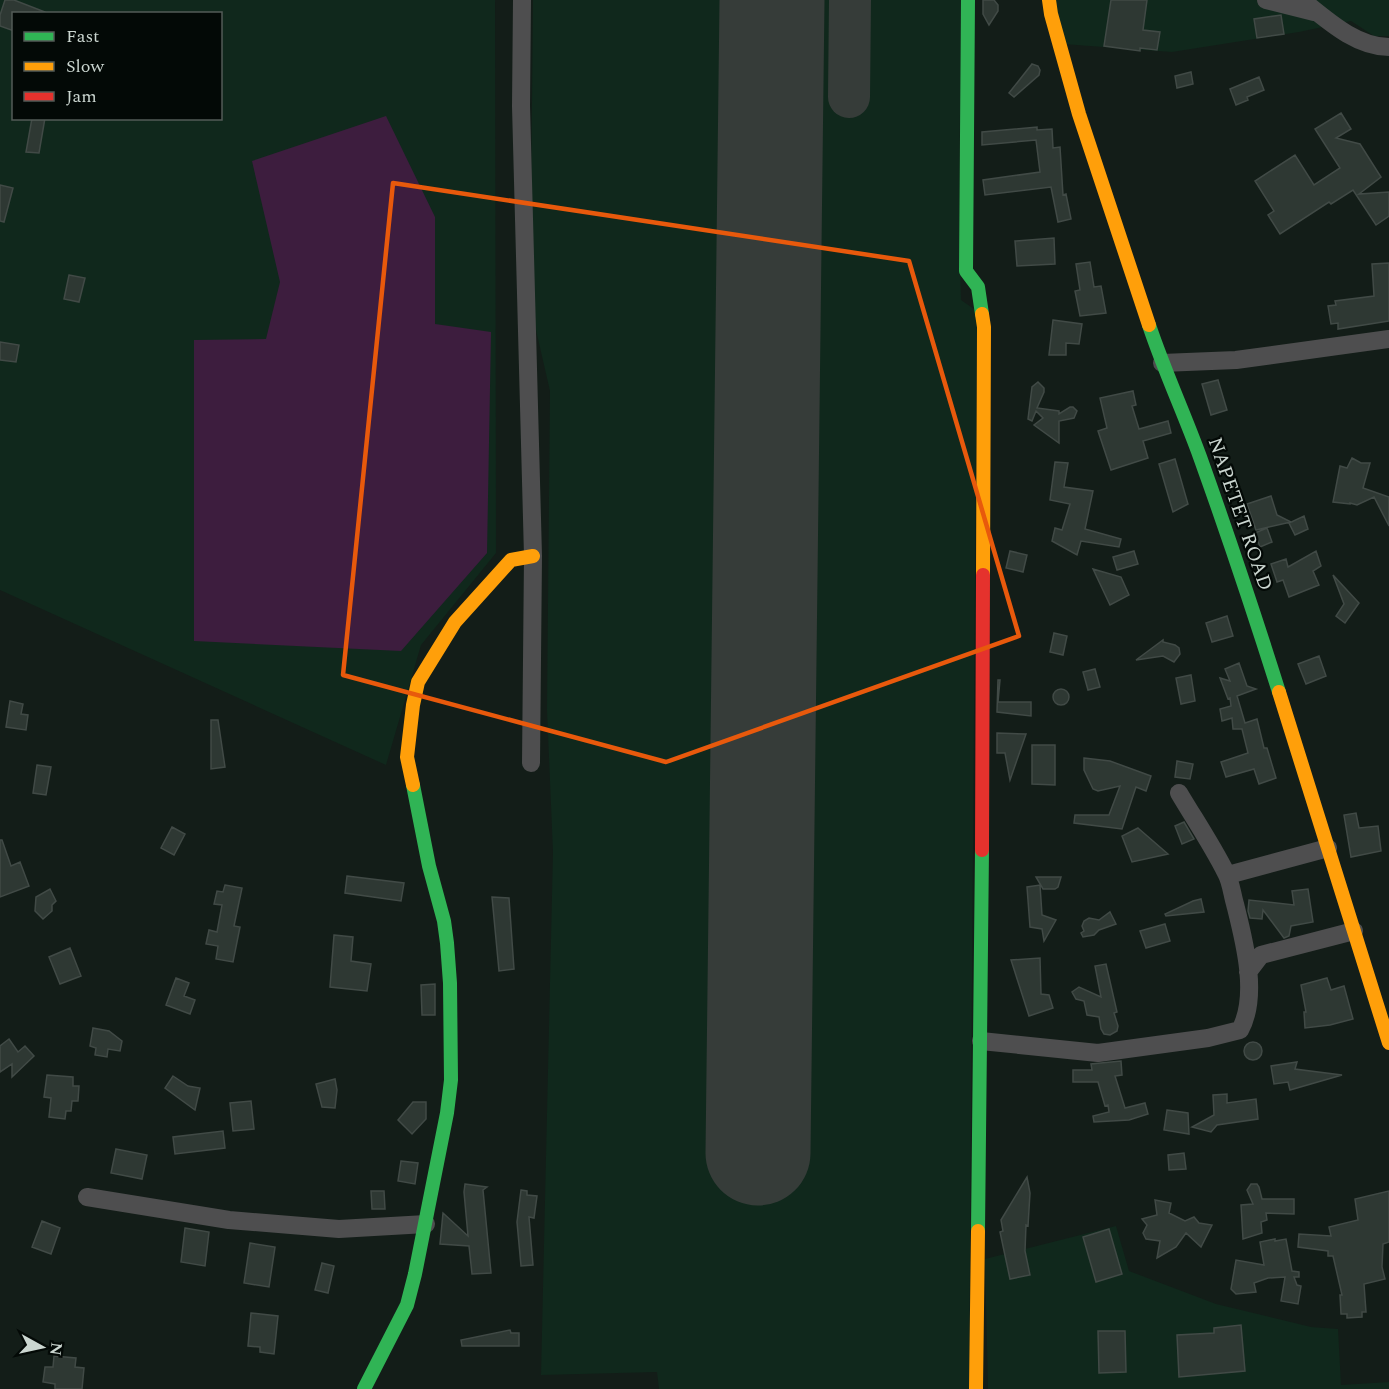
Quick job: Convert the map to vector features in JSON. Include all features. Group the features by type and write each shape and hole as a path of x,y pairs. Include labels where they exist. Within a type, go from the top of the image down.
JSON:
{"street":[{"path":"522,0 521,106 533,556 531,763"},
{"path":"968,0 966,271 978,287 984,327 981,1041 976,1389"},
{"name":"NAPETET ROAD","path":"1049,0 1079,114 1162,363 1199,454 1243,579 1354,931 1385,1016 1389,1044"},
{"path":"1266,0 1319,13"},
{"path":"1302,0 1366,45 1389,47"},
{"path":"1162,363 1236,360 1389,339"},
{"path":"364,1389 406,1305 426,1224 451,1080 450,982 444,921 429,866 407,757 413,705 418,682 455,622 511,560 533,556"},
{"path":"981,1041 1098,1053 1209,1038 1240,1030 1246,1020 1248,1006 1248,972 1242,930 1228,875 1179,793"},
{"path":"1228,875 1328,848"},
{"path":"1248,972 1261,955 1354,931"},
{"path":"87,1197 229,1220 339,1229 426,1224"}],"highlighted area":[{"path":"393,183 909,261 1019,636 666,762 343,675"}],"shaded area":[{"path":"0,0 495,0 496,553 421,645 386,765 0,590"},
{"path":"533,0 961,0 959,228 961,300 977,311 969,1389 659,1389 657,1372 541,1375 553,852 547,710 550,391 530,304"},
{"path":"1054,0 1389,0 1389,36 1374,36 1351,21 1299,32 1172,52 1063,44"},
{"path":"386,116 435,217 435,324 491,332 487,553 401,651 194,641 194,340 266,339 280,282 252,161"},
{"path":"1116,1226 1129,1271 1216,1304 1311,1327 1338,1329 1341,1385 1389,1382 1389,1389 988,1389 985,1259"}],"building":[{"path":"5,0 14,0 45,12 12,12 12,30 0,26 0,15"},
{"path":"983,0 994,0 998,5 998,11 989,25 983,14"},
{"path":"1111,0 1147,0 1143,30 1160,32 1157,50 1140,48 1140,51 1104,46"},
{"path":"1281,15 1284,34 1257,38 1254,19"},
{"path":"1032,64 1038,66 1039,75 1014,97 1009,93"},
{"path":"1191,72 1193,84 1177,88 1175,76"},
{"path":"1259,77 1264,90 1247,97 1248,100 1236,105 1230,89"},
{"path":"1341,113 1351,129 1336,138 1360,144 1381,177 1359,194 1389,192 1389,216 1376,225 1353,190 1331,204 1329,202 1280,234 1268,215 1274,211 1255,181 1295,155 1314,185 1340,168 1315,129"},
{"path":"32,120 45,120 39,153 26,152"},
{"path":"1037,127 1037,130 1052,129 1053,148 1060,147 1063,195 1066,194 1071,219 1058,222 1051,187 985,195 983,180 1040,172 1036,140 982,145 982,132"},
{"path":"0,185 13,188 4,222 0,221"},
{"path":"1054,238 1055,264 1017,266 1015,241"},
{"path":"1090,262 1094,287 1101,286 1106,313 1080,316 1075,291 1080,290 1076,264"},
{"path":"1389,263 1389,321 1338,329 1338,323 1331,324 1328,306 1336,305 1335,301 1374,296 1372,264"},
{"path":"69,275 85,278 79,302 64,299"},
{"path":"1053,320 1082,324 1079,344 1066,343 1066,355 1049,355"},
{"path":"0,342 19,345 16,362 0,360"},
{"path":"1218,380 1227,410 1211,415 1202,384"},
{"path":"1038,382 1044,388 1044,392 1037,408 1059,411 1059,414 1070,407 1077,411 1074,418 1059,421 1059,443 1034,425 1043,418 1036,411 1032,421 1028,419 1032,387"},
{"path":"1133,391 1136,405 1132,406 1139,429 1168,421 1171,433 1143,441 1148,458 1111,470 1098,431 1107,428 1100,398"},
{"path":"1352,458 1361,463 1370,463 1363,488 1389,497 1389,526 1374,497 1357,505 1333,502 1340,466 1347,468"},
{"path":"1175,459 1188,504 1173,512 1159,464"},
{"path":"1055,462 1068,463 1064,487 1093,491 1085,529 1121,539 1119,547 1081,541 1077,555 1052,541 1055,528 1062,530 1070,504 1050,500"},
{"path":"1271,496 1277,515 1291,522 1256,530 1247,504"},
{"path":"1304,516 1308,529 1295,535 1289,523"},
{"path":"1267,528 1272,542 1260,547 1255,533"},
{"path":"1010,551 1027,555 1023,572 1006,568"},
{"path":"1134,551 1138,564 1117,570 1113,557"},
{"path":"1316,551 1321,566 1313,571 1319,585 1289,597 1283,580 1277,582 1271,564 1286,559 1288,567"},
{"path":"1093,569 1121,577 1129,595 1110,605"},
{"path":"1333,575 1359,603 1345,623 1336,616 1344,604"},
{"path":"1227,616 1233,636 1212,642 1206,623"},
{"path":"1054,633 1067,636 1063,655 1050,652"},
{"path":"1163,640 1179,648 1180,654 1174,662 1163,656 1136,660"},
{"path":"1319,656 1326,676 1306,684 1298,664"},
{"path":"1239,663 1247,686 1256,689 1237,696 1245,723 1257,719 1264,748 1267,748 1276,778 1259,784 1254,769 1226,777 1221,762 1248,753 1242,729 1233,729 1232,718 1222,721 1220,709 1231,706 1230,698 1228,699 1220,678 1230,681 1225,669"},
{"path":"1095,669 1100,687 1088,690 1083,672"},
{"path":"1191,675 1195,701 1181,704 1176,678"},
{"path":"998,680 1000,680 998,702 1031,702 1031,716 997,712"},
{"path":"1061,689 1067,691 1069,697 1067,703 1061,705 1055,703 1053,697 1055,691"},
{"path":"10,701 23,704 21,714 28,715 26,730 6,727"},
{"path":"211,720 218,720 225,767 211,769"},
{"path":"997,733 1026,734 1010,780 1005,753 997,753"},
{"path":"1032,745 1055,745 1055,785 1032,784"},
{"path":"1084,758 1110,761 1151,776 1146,791 1136,787 1122,829 1074,823 1075,815 1109,815 1120,786 1098,791 1093,789 1084,770"},
{"path":"1177,761 1193,764 1190,779 1175,777"},
{"path":"37,765 51,767 46,795 33,793"},
{"path":"1356,813 1359,828 1378,826 1381,851 1351,857 1344,815"},
{"path":"1184,822 1194,839 1182,844 1175,826"},
{"path":"172,827 185,834 174,855 161,848"},
{"path":"1138,828 1168,854 1132,862 1122,836"},
{"path":"0,840 2,840 11,866 20,862 29,886 0,897"},
{"path":"347,876 404,883 401,901 345,893"},
{"path":"1036,877 1061,877 1055,889 1043,889"},
{"path":"225,885 242,888 234,926 240,927 233,962 216,959 218,946 206,944 209,930 217,932 222,905 214,904 217,891 223,892"},
{"path":"1040,885 1042,915 1056,920 1044,941 1042,929 1030,927 1027,887"},
{"path":"50,889 56,901 52,905 52,911 43,919 35,911 36,897"},
{"path":"1308,889 1313,922 1291,926 1289,936 1284,938 1263,910 1262,919 1250,918 1249,900 1294,905 1292,891"},
{"path":"492,897 509,898 514,969 499,971"},
{"path":"1201,899 1204,912 1166,916 1165,914 1193,901"},
{"path":"1110,912 1116,924 1099,930 1094,935 1083,937 1081,933 1084,931 1082,926 1084,921 1089,918 1099,920"},
{"path":"1165,924 1170,941 1146,948 1140,931"},
{"path":"334,935 353,937 351,961 371,964 367,991 330,987"},
{"path":"70,948 81,976 60,984 49,957"},
{"path":"1040,958 1041,994 1049,995 1053,1008 1029,1016 1011,960"},
{"path":"1106,964 1118,1026 1117,1031 1110,1035 1104,1034 1099,1017 1087,1015 1084,1001 1076,999 1072,992 1079,987 1101,997 1095,966"},
{"path":"176,978 189,983 184,996 195,1000 190,1014 166,1005"},
{"path":"1327,978 1331,990 1344,986 1353,1019 1305,1028 1304,1012 1306,1012 1301,985"},
{"path":"435,984 435,1015 422,1015 421,985"},
{"path":"93,1028 109,1031 122,1041 120,1051 108,1049 107,1057 95,1055 96,1048 90,1046"},
{"path":"9,1039 18,1052 25,1046 34,1056 12,1077 12,1064 0,1072 0,1046"},
{"path":"1249,1042 1257,1042 1262,1047 1260,1058 1249,1060 1244,1055 1244,1047"},
{"path":"1121,1061 1122,1075 1115,1076 1125,1108 1145,1103 1148,1114 1129,1120 1094,1122 1093,1116 1109,1112 1108,1105 1105,1106 1098,1082 1073,1082 1073,1070 1092,1070 1091,1064"},
{"path":"1297,1062 1295,1069 1342,1075 1290,1090 1288,1082 1274,1084 1271,1066"},
{"path":"47,1075 73,1077 73,1086 79,1086 78,1101 72,1101 71,1111 66,1111 65,1119 49,1117 51,1098 44,1097"},
{"path":"173,1076 188,1086 200,1088 195,1110 165,1088"},
{"path":"335,1079 337,1090 335,1108 322,1107 316,1084"},
{"path":"1227,1094 1227,1103 1256,1099 1258,1119 1217,1125 1211,1132 1192,1127 1214,1115 1213,1095"},
{"path":"251,1101 254,1129 233,1131 230,1103"},
{"path":"413,1102 426,1102 426,1119 412,1134 398,1120"},
{"path":"1167,1110 1188,1113 1189,1134 1164,1130"},
{"path":"223,1131 225,1148 175,1154 173,1137"},
{"path":"116,1149 147,1155 142,1179 111,1173"},
{"path":"1184,1153 1186,1169 1169,1170 1168,1155"},
{"path":"401,1161 418,1163 415,1184 398,1181"},
{"path":"1027,1177 1030,1193 1025,1251 1030,1275 1010,1279 1000,1232 1003,1231 1001,1220"},
{"path":"465,1184 487,1187 483,1190 491,1273 472,1274 469,1246 440,1244 443,1213 468,1236"},
{"path":"1251,1184 1257,1184 1262,1199 1294,1199 1294,1214 1266,1213 1267,1220 1261,1222 1262,1233 1243,1239 1241,1205 1253,1204 1247,1190"},
{"path":"521,1190 527,1191 527,1195 537,1196 534,1218 529,1217 533,1265 521,1266 517,1222"},
{"path":"371,1191 384,1191 385,1209 372,1209"},
{"path":"1389,1191 1389,1242 1383,1244 1382,1267 1385,1279 1364,1284 1366,1312 1362,1312 1362,1317 1347,1318 1347,1314 1341,1314 1340,1295 1342,1295 1333,1256 1328,1256 1328,1251 1298,1247 1299,1234 1331,1236 1329,1227 1358,1220 1355,1199"},
{"path":"1155,1200 1171,1203 1169,1213 1185,1221 1194,1217 1199,1223 1212,1225 1201,1247 1186,1233 1176,1247 1157,1258 1160,1241 1146,1239 1143,1233 1147,1225 1142,1219 1157,1215"},
{"path":"42,1221 60,1228 51,1254 32,1247"},
{"path":"185,1228 209,1232 205,1266 181,1262"},
{"path":"1109,1229 1122,1274 1096,1282 1083,1237"},
{"path":"1275,1239 1275,1241 1286,1239 1292,1271 1299,1272 1299,1277 1294,1277 1297,1285 1301,1286 1298,1304 1281,1301 1285,1277 1268,1278 1254,1283 1256,1292 1236,1294 1231,1289 1236,1260 1264,1265 1260,1242"},
{"path":"250,1243 275,1247 269,1287 244,1283"},
{"path":"322,1263 334,1266 328,1293 315,1290"},
{"path":"251,1313 278,1316 274,1354 260,1352 260,1347 248,1346"},
{"path":"1241,1325 1245,1371 1179,1377 1177,1335 1214,1333 1214,1328"},
{"path":"510,1330 511,1333 519,1333 519,1346 462,1346 461,1340"},
{"path":"1098,1331 1125,1331 1126,1372 1099,1373"},
{"path":"54,1356 76,1358 75,1367 84,1368 82,1389 55,1389 55,1384 43,1382 45,1367 53,1367"}],"taxiway":[{"path":"849,97 850,0"}],"runway":[{"path":"758,1153 772,0"}],"traffic: fast":[{"path":"968,0 966,271 978,287 982,314"},
{"path":"1149,325 1210,486 1279,692"},
{"path":"364,1389 407,1305 447,1113 451,1080 450,983 447,943 413,785"},
{"path":"978,1231 982,850"}],"traffic: slow":[{"path":"1049,0 1079,114 1149,325"},
{"path":"982,314 984,327 983,575"},
{"path":"413,785 407,757 418,682 455,622 511,560 533,556"},
{"path":"1279,692 1389,1043"},
{"path":"976,1389 978,1231"}],"traffic: jam":[{"path":"982,850 983,575"}]}
